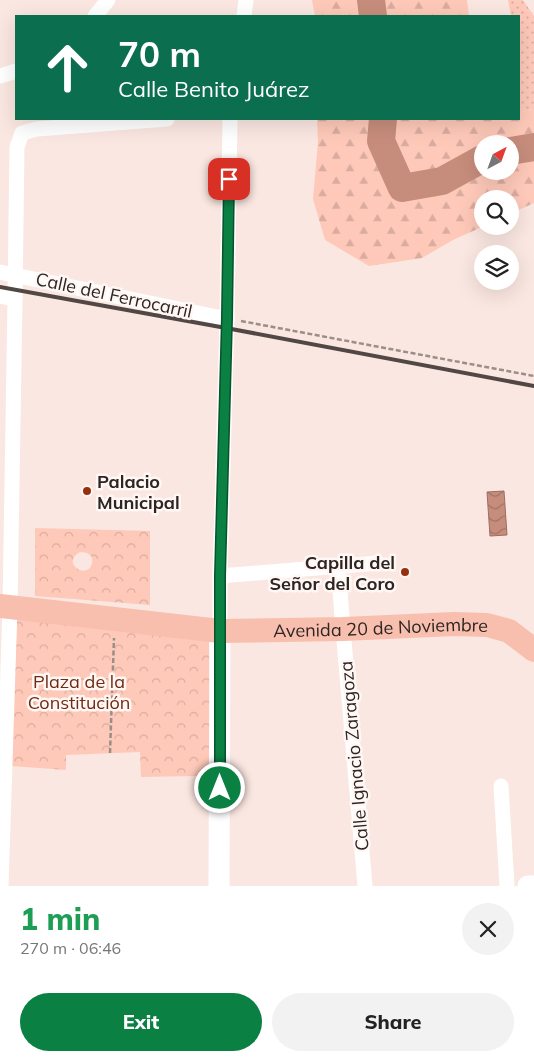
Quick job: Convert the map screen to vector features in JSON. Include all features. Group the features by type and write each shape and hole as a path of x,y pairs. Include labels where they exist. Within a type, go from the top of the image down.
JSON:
{"main road":[{"path":"5,606 220,631 219,886"},
{"name":"Avenida 20 de Noviembre","path":"220,631 343,629 454,624 487,625 509,631 534,650"},
{"path":"528,886 534,886"}],"street":[{"path":"96,15 108,0"},
{"path":"244,15 246,0"},
{"path":"0,76 15,71"},
{"path":"1,886 5,606 16,300 17,147 22,133 37,129 154,120"},
{"path":"220,631 230,120"},
{"name":"Calle del Ferrocarril","path":"0,272 227,318"},
{"path":"0,296 16,300"},
{"path":"220,576 378,563"},
{"name":"Calle Ignacio Zaragoza","path":"338,566 365,886"},
{"path":"501,786 507,886"}],"path":[{"path":"227,318 534,376"},
{"path":"110,753 114,619"}],"green space":[{"path":"312,0 467,0 469,15 315,15"},
{"path":"508,0 523,0 534,16 534,110 520,112 520,15 511,15"},
{"path":"534,110 534,203 519,210 519,190 474,190 474,231 422,258 369,266 325,240 313,199 318,142 317,120 520,120 520,112"},
{"path":"35,528 150,531 150,605 35,596","holes":["80,552 87,553 92,558 90,568 86,570 81,570 74,565 75,556"]},
{"name":"Plaza de la Constitución","path":"17,619 209,641 211,795 198,793 197,776 141,777 140,752 66,755 66,770 11,766"}],"water":[{"path":"504,491 507,535 490,536 487,492"}],"waterway":[{"path":"371,0 373,15"},
{"path":"383,120 381,141 402,188 442,181 474,163"},
{"path":"519,150 534,147"}],"railway":[{"path":"0,287 534,386"}],"place":[{"name":"Palacio Municipal","path":"87,491"},
{"name":"Capilla del Señor del Coro","path":"405,572"}],"route":[{"path":"220,788 220,576 229,179"}]}
